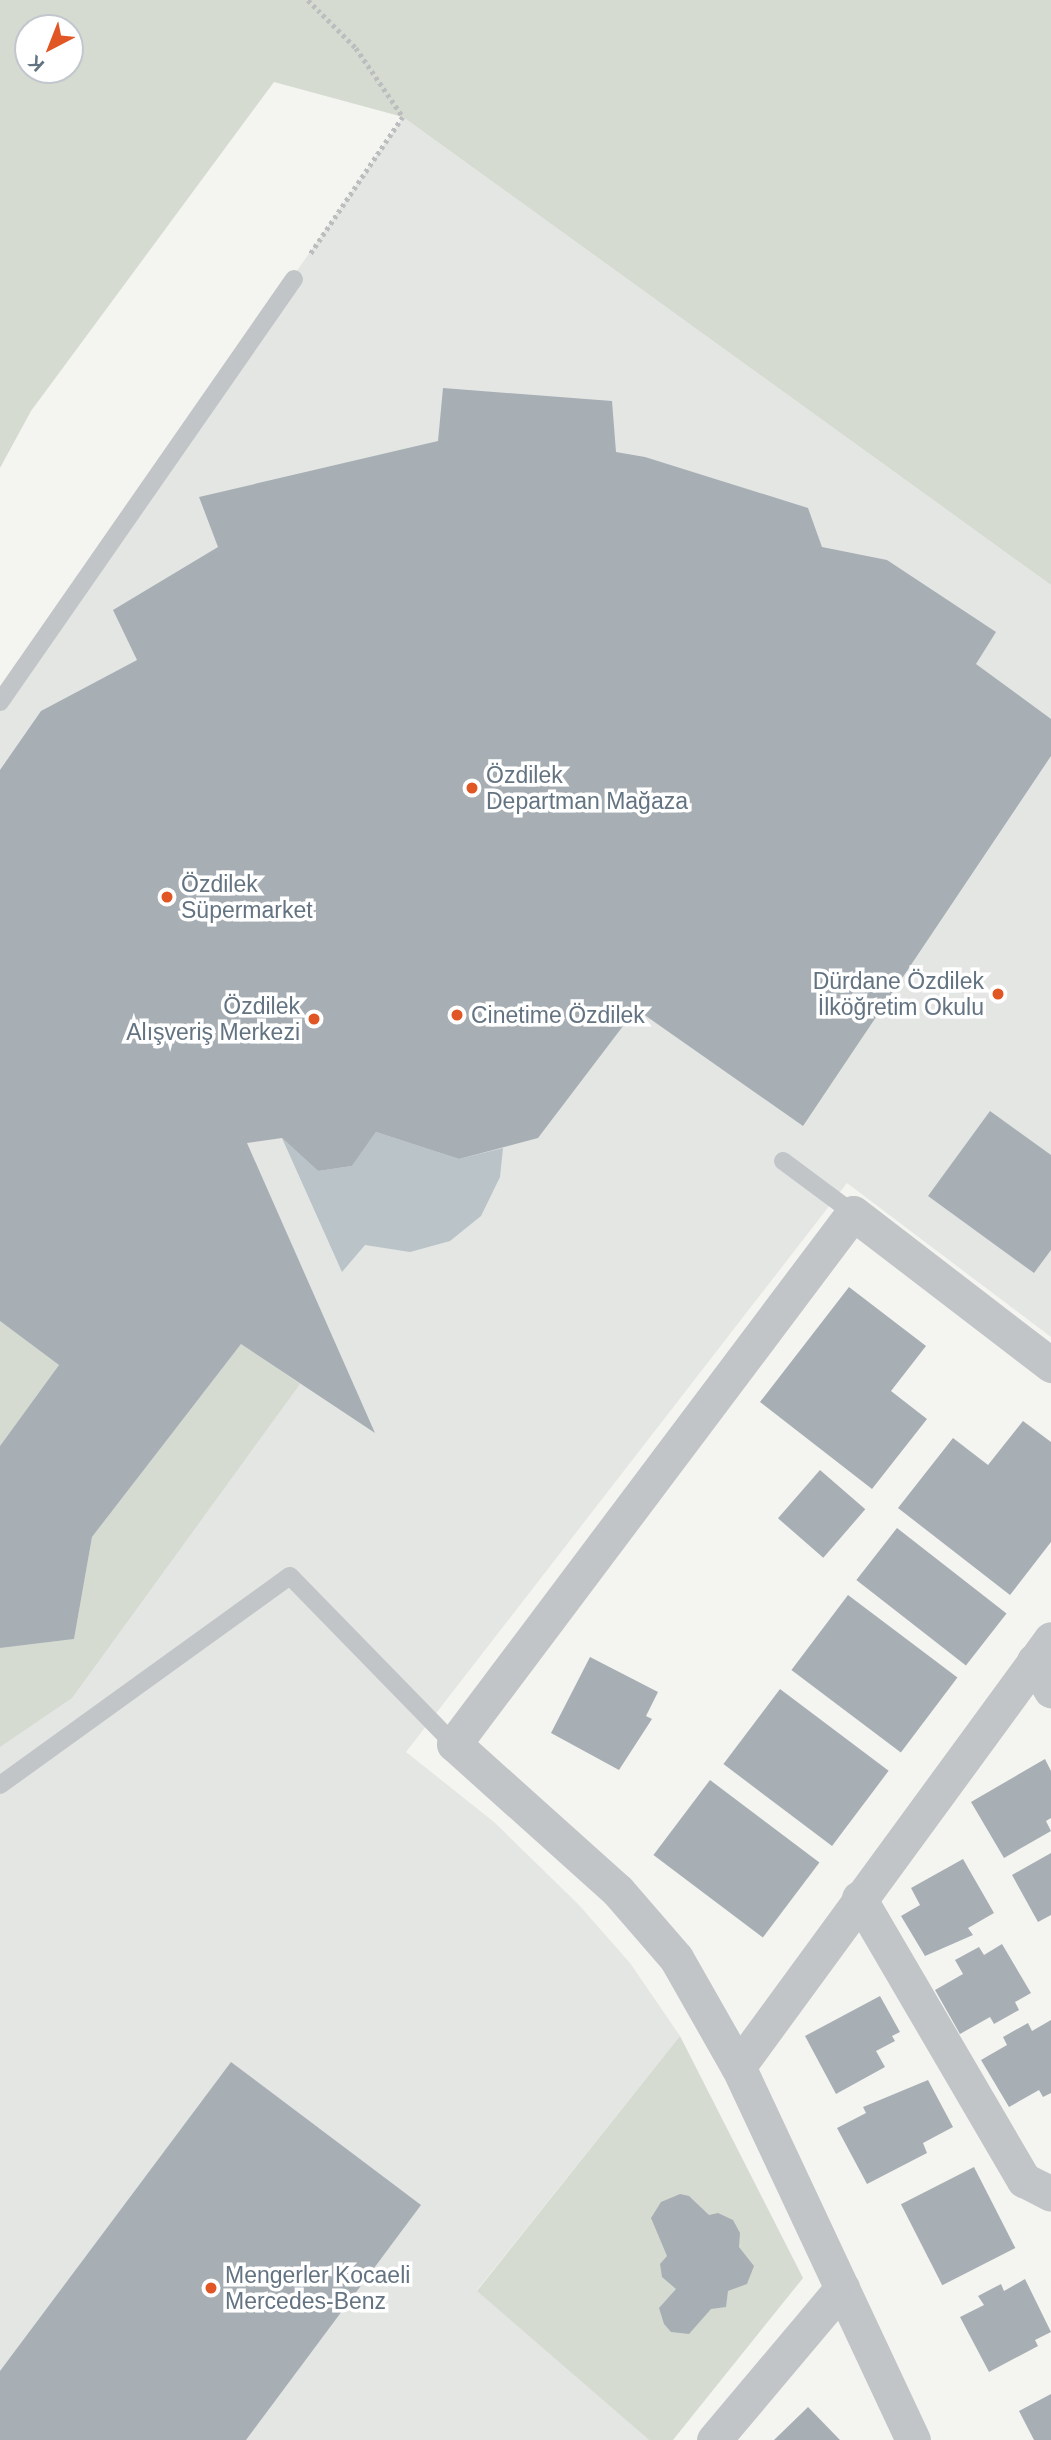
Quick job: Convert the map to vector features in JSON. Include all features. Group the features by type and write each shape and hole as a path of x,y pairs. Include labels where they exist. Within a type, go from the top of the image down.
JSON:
{"street":[{"path":"913,2440 737,2067 699,1994 649,1924 543,1820 454,1744 853,1213 1051,1365"},
{"path":"737,2067 1043,1650"},
{"path":"1043,1650 1051,1692"},
{"path":"859,1898 1024,2180 1051,2194"},
{"path":"714,2440 842,2288"}],"lane":[{"path":"0,702 294,279"},
{"path":"783,1161 853,1213"},
{"path":"0,1785 289,1576 454,1744"}],"path":[{"path":"294,279 403,117 356,48 308,0"}],"shaded area":[{"path":"0,0 1051,0 1051,585 403,117 274,82 31,411 0,468"},
{"path":"403,117 1051,585 1051,1337 847,1183 406,1752 494,1822 578,1904 630,1963 680,2036 477,2290 649,2440 0,2440 0,702"},
{"path":"376,1132 459,1159 503,1148 500,1177 481,1216 450,1241 410,1252 365,1245 342,1272 282,1138 318,1171 352,1166"},
{"path":"0,1321 59,1365 0,1446"},
{"path":"241,1344 300,1384 72,1698 0,1747 0,1648 74,1639 92,1537"},
{"path":"680,2036 803,2278 673,2440 649,2440 477,2291"}],"building":[{"name":"Özdilek Alışveriş Merkezi","path":"443,388 612,401 616,452 645,457 808,508 822,547 887,560 996,632 976,664 1051,719 1051,756 803,1126 636,1009 538,1138 459,1159 376,1132 352,1166 318,1171 282,1138 247,1143 375,1433 241,1344 92,1537 74,1639 0,1648 0,1446 59,1365 0,1321 0,770 41,711 137,660 113,610 218,547 199,497 438,441"},
{"path":"990,1111 1051,1155 1051,1250 1034,1273 928,1196"},
{"path":"849,1287 926,1346 891,1391 927,1419 872,1489 760,1402"},
{"path":"1023,1421 1051,1442 1051,1542 1010,1595 898,1508 953,1438 988,1465"},
{"path":"820,1470 865,1509 823,1558 778,1518"},
{"path":"897,1528 1007,1614 966,1666 856,1580"},
{"path":"848,1595 957,1677 901,1753 791,1670"},
{"path":"590,1657 658,1692 646,1716 652,1719 619,1770 551,1733"},
{"path":"780,1689 889,1771 832,1846 723,1764"},
{"path":"1045,1759 1051,1771 1051,1818 1046,1821 1051,1831 1004,1858 971,1802"},
{"path":"710,1780 819,1862 763,1938 653,1855"},
{"path":"1051,1853 1051,1915 1038,1922 1012,1875"},
{"path":"963,1859 994,1913 968,1928 973,1935 925,1956 901,1916 920,1905 911,1888"},
{"path":"1002,1944 1031,1993 1015,2002 1019,2010 994,2024 990,2017 960,2034 935,1990 963,1974 955,1960 979,1947 984,1955"},
{"path":"880,1996 900,2032 892,2036 895,2041 876,2051 885,2067 836,2094 805,2036"},
{"path":"1051,2020 1051,2093 1043,2097 1039,2090 1009,2107 981,2060 1007,2045 1003,2037 1028,2023 1032,2031"},
{"name":"Mengerler Kocaeli Mercedes-Benz","path":"231,2062 421,2205 246,2440 0,2440 0,2371"},
{"path":"928,2080 953,2127 923,2143 927,2153 867,2184 837,2128 866,2113 863,2107"},
{"path":"974,2167 1015,2248 942,2285 901,2204"},
{"path":"680,2194 689,2196 709,2215 718,2213 733,2220 740,2233 739,2247 754,2266 747,2284 728,2291 726,2307 711,2309 689,2334 671,2332 664,2324 659,2308 676,2289 662,2277 660,2264 667,2256 651,2218 661,2202"},
{"path":"1025,2279 1051,2332 1035,2340 1038,2346 989,2372 960,2317 984,2305 978,2296 1001,2284 1004,2291"},
{"path":"1051,2394 1051,2440 1034,2440 1019,2411"},
{"path":"808,2407 840,2440 774,2440"}],"place":[{"name":"Özdilek Departman Mağaza","path":"472,788"},
{"name":"Özdilek Süpermarket","path":"167,897"},
{"name":"Dürdane Özdilek İlköğretim Okulu","path":"998,994"},
{"name":"Cinetime Özdilek","path":"457,1015"},
{"name":"Özdilek Alışveriş Merkezi","path":"314,1019"},
{"name":"Mengerler Kocaeli Mercedes-Benz","path":"211,2288"}]}
